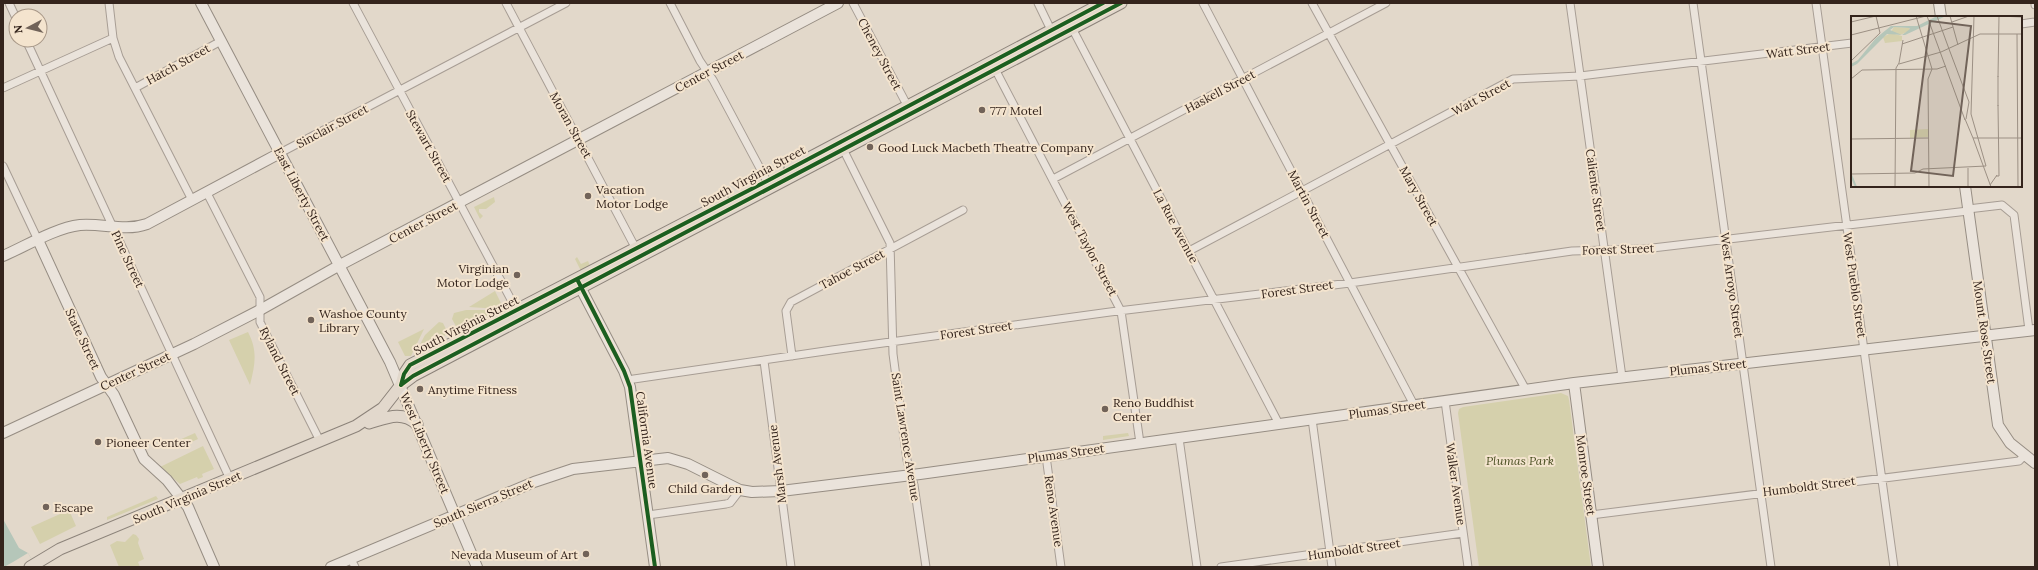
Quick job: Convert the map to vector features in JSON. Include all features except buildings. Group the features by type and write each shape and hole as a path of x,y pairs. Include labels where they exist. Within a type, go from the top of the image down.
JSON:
{"main road":[{"path":"875,127 906,111 907,105 1103,3"},
{"name":"South Virginia Street","path":"401,385 404,374 410,365 516,310 578,283 875,127 995,69 1120,3"},
{"path":"995,69 996,62 1000,57"},
{"name":"South Virginia Street","path":"32,565 60,549 356,426 382,408 401,385 413,376 481,340 636,248 843,149 875,127"},
{"path":"481,340 490,329 514,316 516,310"},
{"path":"356,426 397,415 405,416 417,424"}],"street":[{"path":"109,3 113,38 119,57 192,200"},
{"name":"East Liberty Street","path":"201,3 340,265 401,385"},
{"name":"Stewart Street","path":"353,3 399,91 461,202 516,310"},
{"name":"Moran Street","path":"506,3 636,248"},
{"name":"Sinclair Street","path":"3,256 73,226 141,226 207,193 280,153 566,3"},
{"path":"670,3 768,184"},
{"name":"Center Street","path":"3,433 173,354 260,310 340,265 838,3"},
{"name":"Cheney Street","path":"853,3 907,105"},
{"path":"1038,3 1052,30"},
{"name":"Martin Street","path":"1203,3 1414,405"},
{"name":"Mary Street","path":"1312,3 1526,390"},
{"name":"Haskell Street","path":"1053,179 1386,3"},
{"name":"Caliente Street","path":"1570,3 1622,377"},
{"name":"West Arroyo Street","path":"1693,3 1771,567"},
{"name":"West Pueblo Street","path":"1816,3 1894,567"},
{"path":"1939,3 1941,16"},
{"path":"2022,24 2035,22"},
{"name":"La Rue Avenue","path":"1072,28 1279,424"},
{"path":"3,88 113,38"},
{"name":"Hatch Street","path":"135,88 221,41"},
{"name":"Watt Street","path":"1189,251 1513,79 1580,76 1851,43"},
{"name":"Pine Street","path":"30,48 230,479"},
{"name":"West Taylor Street","path":"995,69 1121,311 1140,443"},
{"name":"Saint Lawrence Avenue","path":"843,149 889,239 891,248 893,354 907,460 911,475 926,567"},
{"name":"State Street","path":"3,166 101,377 114,395 144,457 166,480 188,507 214,567"},
{"name":"Mount Rose Street","path":"1964,187 1998,425 2010,442 2035,463"},
{"name":"Ryland Street","path":"207,193 260,297 260,322 320,441"},
{"name":"Forest Street","path":"628,380 893,342 1350,282 1572,251 1644,250 2002,205 2012,211 2014,215 2032,330"},
{"name":"Tahoe Street","path":"792,356 786,311 790,303 963,210"},
{"name":"California Avenue","path":"578,283 628,380 655,567"},
{"name":"Plumas Street","path":"640,460 658,458 677,460 740,490 752,492 781,491 911,475 1574,383 2032,330"},
{"name":"Marsh Avenue","path":"764,360 790,567"},
{"name":"Monroe Street","path":"1574,383 1598,567"},
{"name":"West Liberty Street","path":"401,385 456,514 476,567"},
{"name":"Walker Avenue","path":"1445,401 1468,567"},
{"path":"1312,420 1332,567"},
{"path":"1179,438 1196,567"},
{"name":"Humboldt Street","path":"1591,515 1761,492 2018,461 2025,455"},
{"name":"Reno Avenue","path":"1046,456 1061,567"},
{"name":"South Sierra Street","path":"331,567 353,563 456,514 562,471 640,460"},
{"path":"648,515 727,504 736,497 740,490"},
{"name":"Humboldt Street","path":"1222,567 1463,533"}],"green space":[{"path":"494,197 495,202 486,209 479,209 479,212 483,216 480,219 474,207"},
{"path":"577,257 581,264 588,261 590,266 581,271 575,259"},
{"path":"495,291 502,305 500,309 469,307"},
{"path":"466,310 485,310 494,313 457,328 452,319 454,313"},
{"path":"439,322 443,323 448,333 432,345 415,354 425,335"},
{"path":"424,329 411,356 405,356 398,342"},
{"path":"248,332 253,345 255,358 250,385 229,340"},
{"name":"Plumas Park","path":"1561,393 1568,396 1569,400 1591,567 1479,567 1458,413 1459,409 1463,407"},
{"path":"195,433 198,439 183,446 177,441"},
{"path":"1128,433 1129,436 1103,440 1103,436"},
{"path":"203,446 214,469 202,474 203,477 198,479 197,477 180,484 160,467"},
{"path":"156,496 158,499 107,520 107,517"},
{"path":"69,510 76,526 40,544 31,527"},
{"path":"133,534 139,539 138,543 144,559 138,562 140,567 119,567 110,545 117,541 125,542"}],"shaded area":[{"path":"3,519 19,548 28,553 36,567 3,567"}],"pier":[{"path":"28,553 36,567 4,567 13,562"}],"cycle path":[{"path":"401,385 404,374 410,365 767,181 1103,3"},
{"path":"401,385 413,376 1121,3"},
{"path":"578,281 624,371 630,387 655,567"}],"place":[{"name":"777 Motel","path":"982,110"},
{"name":"Good Luck Macbeth Theatre Company","path":"870,147"},
{"name":"Vacation Motor Lodge","path":"588,196"},
{"name":"Virginian Motor Lodge","path":"517,275"},
{"name":"Washoe County Library","path":"311,320"},
{"name":"Anytime Fitness","path":"420,389"},
{"name":"Reno Buddhist Center","path":"1105,409"},
{"name":"Pioneer Center","path":"98,442"},
{"name":"Child Garden","path":"705,475"},
{"name":"Escape","path":"46,507"},
{"name":"Nevada Museum of Art","path":"586,554"}]}
